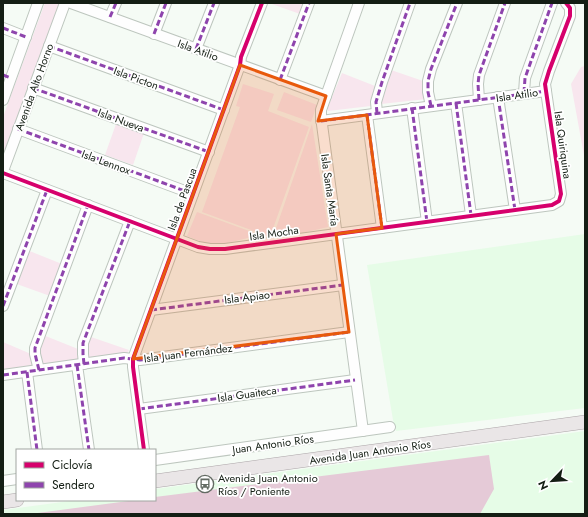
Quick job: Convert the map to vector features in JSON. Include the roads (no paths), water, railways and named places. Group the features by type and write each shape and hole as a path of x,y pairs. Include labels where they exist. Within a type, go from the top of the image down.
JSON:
{"main road":[{"name":"Avenida Juan Antonio Ríos","path":"156,481 585,422"},
{"path":"3,502 16,500"}],"street":[{"path":"3,100 7,77 26,37 38,3"},
{"name":"Avenida Alto Horno","path":"3,172 65,3"},
{"name":"Isla Atilio","path":"71,3 326,96"},
{"path":"110,17 116,3"},
{"path":"154,34 166,3"},
{"path":"196,49 214,3"},
{"name":"Isla de Pascua","path":"144,449 133,359 209,152 240,65 241,57 262,3"},
{"path":"280,80 308,3"},
{"name":"Isla Santa María","path":"359,3 326,96 321,112 321,121 363,431"},
{"path":"382,228 372,114 410,3"},
{"path":"430,106 428,81 431,69 457,3"},
{"path":"479,100 479,75 505,3"},
{"path":"524,94 525,78 552,3"},
{"name":"Isla Quiriquina","path":"559,201 561,194 545,84 548,72 570,16 570,5"},
{"path":"3,28 26,37"},
{"name":"Isla Picton","path":"49,46 224,110"},
{"name":"Isla Nueva","path":"34,88 209,152"},
{"name":"Isla Atilio","path":"321,121 546,91"},
{"path":"498,97 515,210"},
{"path":"456,103 471,216"},
{"path":"412,108 426,222"},
{"name":"Isla Lennox","path":"18,129 193,194"},
{"name":"Isla Mocha","path":"3,172 177,239 204,248 218,250 552,205 559,201"},
{"path":"3,306 47,190"},
{"path":"39,370 35,348 88,205"},
{"path":"89,449 80,364 83,354 83,343 130,221"},
{"name":"Isla Apiao","path":"151,310 343,285"},
{"name":"Isla Juan Fernández","path":"3,375 124,358 140,360 349,332"},
{"path":"27,372 37,449"},
{"name":"Isla Guaiteca","path":"138,409 356,380"},
{"name":"Juan Antonio Ríos","path":"156,460 390,427"},
{"path":"3,481 16,479"}],"place":[{"name":"Avenida Juan Antonio Ríos / Poniente","path":"205,484"}]}
